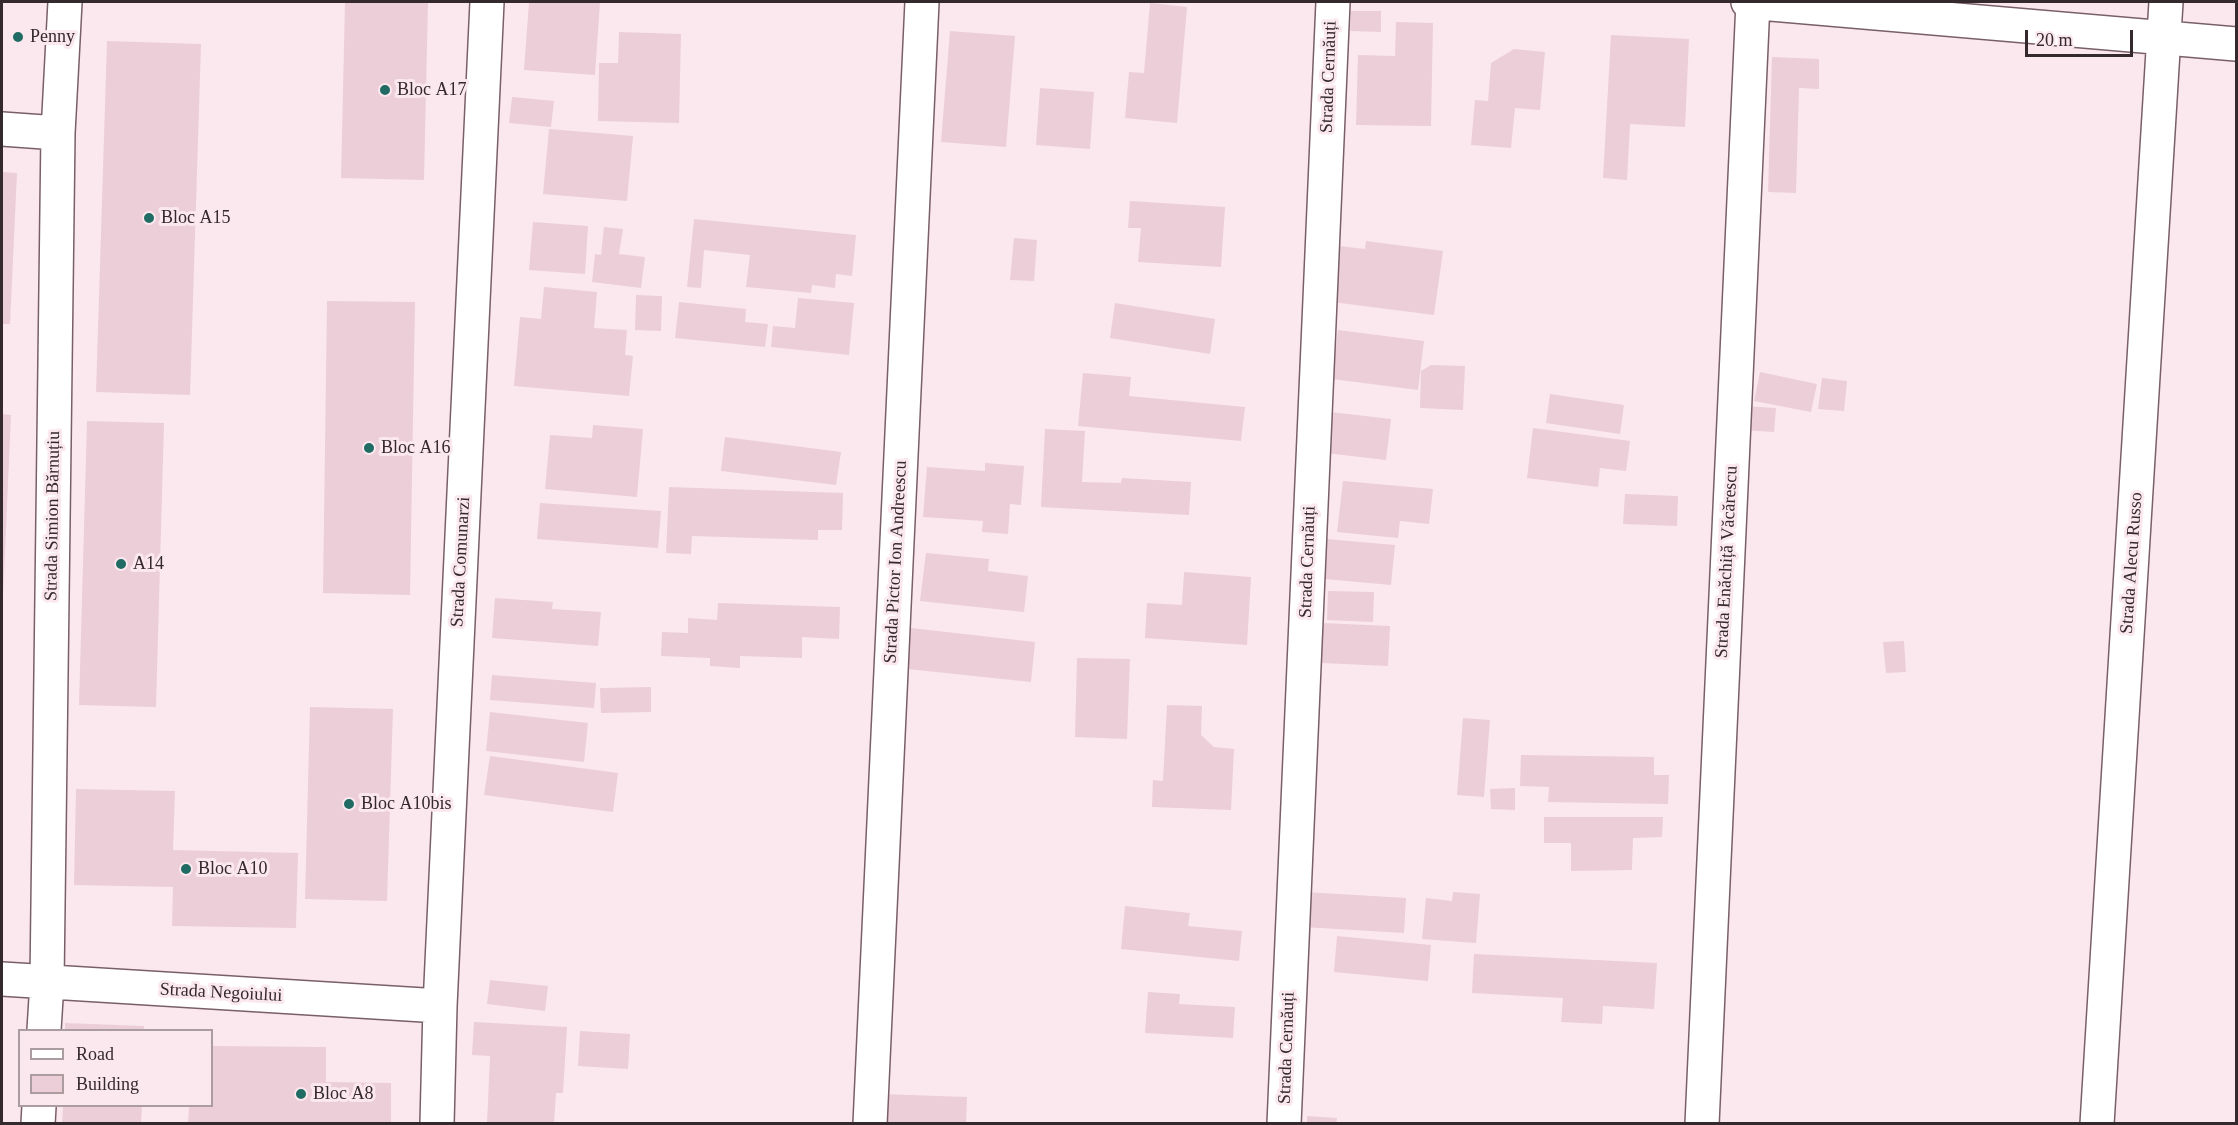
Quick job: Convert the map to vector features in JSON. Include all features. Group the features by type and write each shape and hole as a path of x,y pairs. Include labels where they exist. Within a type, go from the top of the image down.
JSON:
{"street":[{"name":"Strada Simion Bărnuțiu","path":"44,1029 47,982 58,133 65,2"},
{"name":"Strada Comunarzi","path":"437,1124 440,1006 487,2"},
{"name":"Strada Pictor Ion Andreescu","path":"870,1124 921,2"},
{"name":"Strada Cernăuți","path":"1284,1124 1333,2"},
{"path":"1748,2 2236,45"},
{"name":"Strada Enăchiță Văcărescu","path":"1702,1124 1753,2"},
{"name":"Strada Alecu Russo","path":"2097,1124 2166,2"},
{"path":"2,129 58,133"},
{"name":"Strada Negoiului","path":"2,979 440,1006"},
{"path":"38,1124 39,1107"}],"building":[{"name":"Bloc A17","path":"345,2 428,2 424,180 341,178"},
{"path":"529,2 600,2 595,75 524,70"},
{"path":"1150,3 1187,7 1177,123 1125,118 1129,72 1144,73"},
{"path":"1351,11 1381,11 1381,32 1350,31"},
{"path":"1396,22 1433,23 1431,126 1356,125 1358,55 1395,56"},
{"path":"950,31 1015,36 1006,147 941,142"},
{"path":"619,32 681,34 679,123 598,121 599,63 618,63"},
{"path":"1611,35 1689,39 1685,127 1630,124 1627,180 1603,178"},
{"name":"Bloc A15","path":"107,41 201,44 190,395 96,392"},
{"path":"1514,49 1545,52 1540,110 1515,108 1511,148 1471,145 1475,100 1488,101 1491,63"},
{"path":"1772,57 1819,59 1819,89 1799,88 1796,193 1768,192"},
{"path":"1040,88 1094,92 1090,149 1036,145"},
{"path":"512,97 554,101 551,127 509,123"},
{"path":"549,129 633,136 627,201 543,194"},
{"path":"2,172 17,173 10,324 2,324"},
{"path":"1130,201 1225,207 1221,267 1138,262 1141,228 1128,228"},
{"path":"694,219 856,235 852,276 836,274 835,288 812,285 811,293 746,287 750,255 704,250 701,288 687,287"},
{"path":"533,222 588,226 585,274 529,270"},
{"path":"604,227 623,229 619,254 645,257 641,288 592,282 595,254 601,255"},
{"path":"1014,238 1037,240 1034,281 1010,280"},
{"path":"1366,241 1443,251 1434,315 1332,302 1339,246 1365,249"},
{"path":"544,287 597,292 594,328 627,330 625,355 633,356 629,396 514,386 520,317 541,319"},
{"path":"636,295 662,296 661,331 635,330"},
{"path":"798,298 854,303 849,355 771,347 773,326 795,328"},
{"name":"Bloc A16","path":"327,301 415,302 410,595 323,593"},
{"path":"679,302 746,309 745,322 768,324 765,347 675,338"},
{"path":"1115,303 1215,319 1210,354 1110,338"},
{"path":"1338,330 1424,341 1418,390 1332,379"},
{"path":"1431,365 1465,366 1463,410 1420,408 1421,371"},
{"path":"1760,372 1817,384 1811,412 1754,401"},
{"path":"1083,373 1131,377 1129,396 1245,407 1241,441 1078,426"},
{"path":"1822,378 1847,381 1844,411 1818,409"},
{"path":"1550,394 1624,405 1620,434 1546,423"},
{"path":"1743,406 1776,408 1774,432 1741,430"},
{"path":"1322,411 1391,419 1386,460 1317,452"},
{"path":"2,414 11,415 3,597 2,597"},
{"name":"A14","path":"87,421 164,423 156,707 79,705"},
{"path":"593,425 643,429 637,497 545,489 550,435 592,438"},
{"path":"1533,428 1630,441 1626,471 1600,468 1598,487 1527,478"},
{"path":"1045,429 1085,431 1082,482 1121,483 1122,478 1191,482 1189,515 1041,507"},
{"path":"725,437 841,452 836,485 721,471"},
{"path":"985,463 1024,466 1021,505 1010,504 1008,534 982,532 983,521 923,517 927,467 985,471"},
{"path":"1343,481 1433,489 1429,524 1400,521 1398,538 1337,532"},
{"path":"669,487 843,493 842,530 818,530 818,540 692,536 691,554 666,553"},
{"path":"1625,494 1678,496 1677,526 1623,524"},
{"path":"540,503 661,511 658,548 537,539"},
{"path":"1315,538 1395,545 1391,585 1325,579 1326,566 1313,564"},
{"path":"926,553 989,559 988,571 1028,576 1024,612 920,601"},
{"path":"1184,572 1251,577 1247,645 1145,638 1147,603 1182,605"},
{"path":"1328,591 1374,592 1373,622 1327,620"},
{"path":"495,598 553,602 552,609 601,612 598,646 492,638"},
{"path":"718,603 840,607 839,639 802,637 802,658 740,656 740,668 710,666 710,658 661,656 662,632 688,633 688,618 717,620"},
{"path":"1323,623 1390,626 1388,666 1321,663"},
{"path":"902,627 1035,642 1031,682 898,668"},
{"path":"1904,641 1906,672 1886,673 1883,642"},
{"path":"1077,658 1130,659 1127,739 1075,737"},
{"path":"492,675 596,683 594,708 490,700"},
{"path":"651,687 651,712 601,713 600,688"},
{"path":"1167,705 1202,706 1201,735 1214,747 1234,749 1231,810 1152,807 1153,780 1163,781"},
{"name":"Bloc A10bis","path":"310,707 393,709 387,901 305,899"},
{"path":"490,712 588,723 584,762 486,751"},
{"path":"1463,718 1490,720 1484,797 1457,795"},
{"path":"1521,755 1654,757 1654,775 1669,775 1668,804 1548,802 1549,787 1520,786"},
{"path":"490,756 618,773 613,812 484,795"},
{"path":"1515,788 1515,810 1491,809 1490,789"},
{"name":"Bloc A10","path":"76,789 175,791 173,850 298,853 296,928 172,926 173,887 74,885"},
{"path":"1544,817 1663,817 1662,837 1633,838 1632,870 1571,871 1571,843 1544,843"},
{"path":"1305,892 1406,898 1404,933 1303,927"},
{"path":"1453,892 1480,894 1476,943 1422,939 1426,898 1452,901"},
{"path":"1125,906 1190,913 1188,926 1242,931 1239,961 1121,949"},
{"path":"1337,936 1431,945 1428,981 1334,972"},
{"path":"1474,954 1657,963 1654,1009 1603,1006 1602,1024 1561,1022 1563,998 1472,993"},
{"path":"490,980 548,986 545,1011 487,1004"},
{"path":"1148,992 1180,994 1179,1004 1235,1007 1233,1038 1145,1033"},
{"path":"474,1022 567,1027 563,1093 556,1093 554,1124 487,1124 490,1056 472,1055"},
{"path":"65,1023 144,1026 144,1029 65,1029"},
{"path":"580,1031 630,1034 628,1069 578,1066"},
{"name":"Bloc A8","path":"213,1046 326,1047 326,1082 391,1083 391,1124 188,1124 189,1107 213,1107"},
{"path":"882,1094 967,1097 966,1124 880,1124"},
{"path":"63,1107 142,1107 141,1124 62,1124"},
{"path":"1307,1116 1337,1118 1336,1124 1307,1124"}],"place":[{"name":"Penny","path":"18,37"},
{"name":"Bloc A17","path":"385,90"},
{"name":"Bloc A15","path":"149,218"},
{"name":"Bloc A16","path":"369,448"},
{"name":"A14","path":"121,564"},
{"name":"Bloc A10bis","path":"349,804"},
{"name":"Bloc A10","path":"186,869"},
{"name":"Bloc A8","path":"301,1094"}]}
